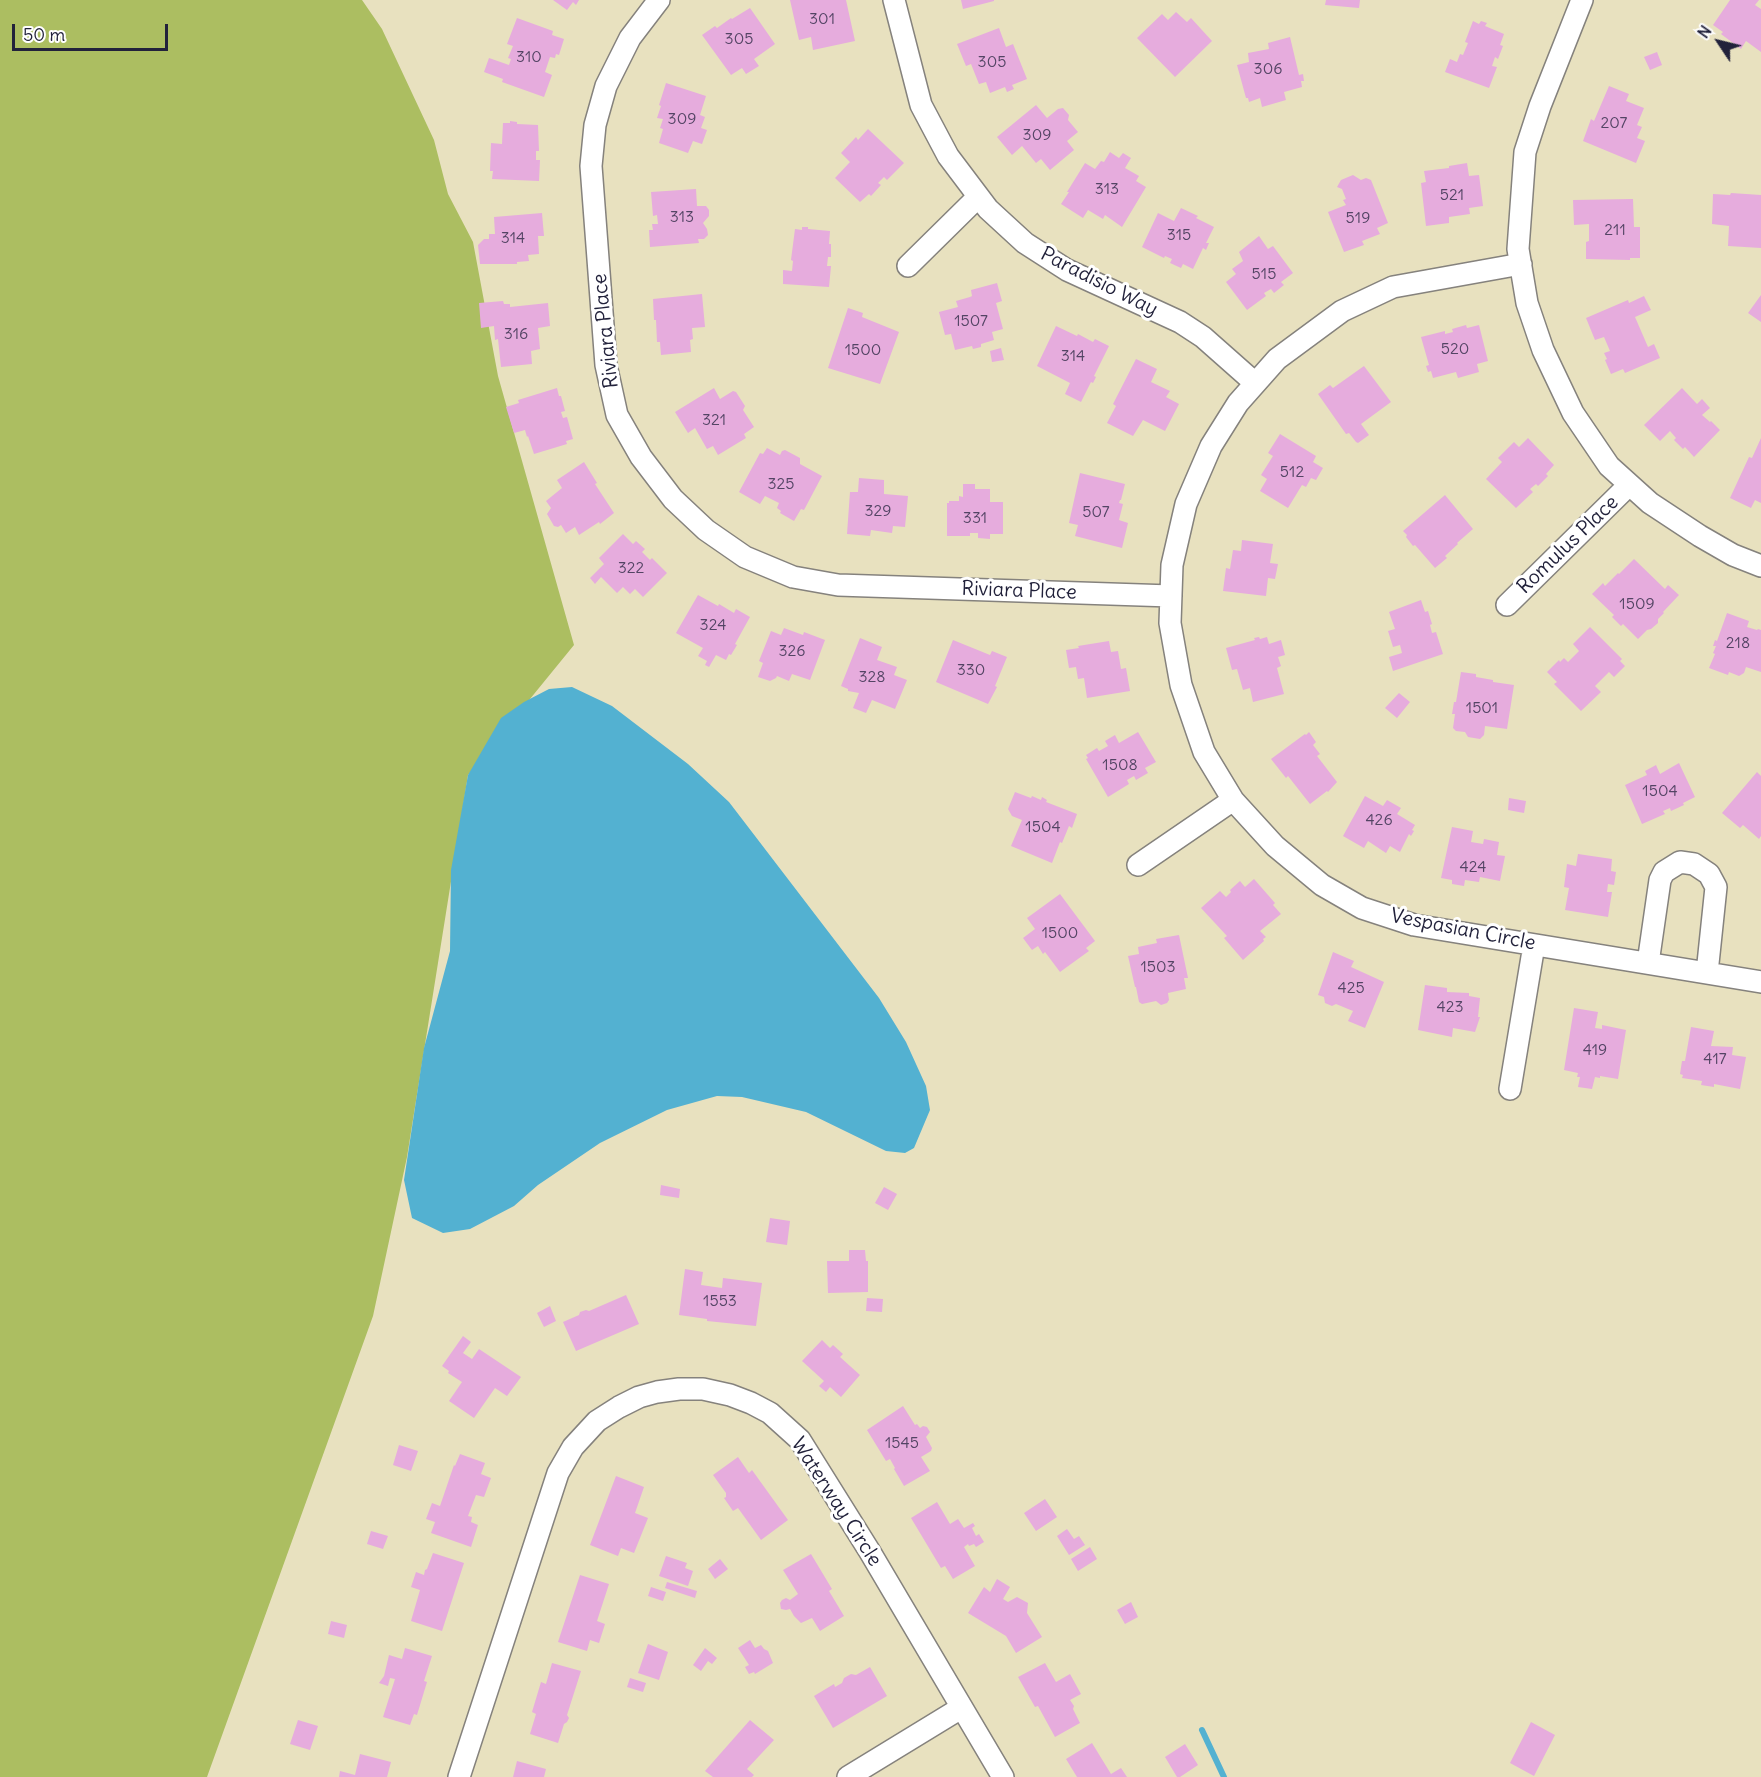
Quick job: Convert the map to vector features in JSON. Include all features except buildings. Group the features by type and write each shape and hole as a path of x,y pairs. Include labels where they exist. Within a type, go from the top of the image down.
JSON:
{"street":[{"name":"Riviara Place","path":"659,0 630,38 606,86 595,125 591,165 606,365 617,415 641,457 673,499 706,530 745,557 793,577 838,585 1171,596"},
{"name":"Paradisio Way","path":"894,0 921,105 948,156 988,209 1025,243 1067,270 1180,322 1203,337 1255,382"},
{"path":"1582,0 1540,106 1525,152 1518,249 1527,303 1540,340 1573,413 1609,466 1650,503 1700,536 1733,555 1761,566"},
{"path":"908,266 978,197"},
{"name":"Vespasian Circle","path":"1521,264 1393,287 1342,311 1277,359 1238,403 1211,446 1186,504 1172,565 1170,623 1181,685 1204,752 1233,800 1283,853 1322,885 1362,908 1414,925 1761,982"},
{"name":"Romulus Place","path":"1507,604 1629,485"},
{"path":"1138,865 1233,800"},
{"path":"1648,963 1660,880 1665,872 1680,862 1694,864 1710,874 1716,887 1707,973"},
{"path":"1510,1089 1534,945"},
{"name":"Waterway Circle","path":"459,1777 558,1473 573,1447 597,1421 639,1398 668,1390 703,1389 730,1395 770,1413 800,1440 870,1552 1003,1777"},
{"path":"848,1777 961,1708"}],"green space":[{"path":"0,0 362,0 382,29 434,140 448,194 473,242 498,376 574,645 468,775 407,1157 373,1316 207,1777 0,1777"}],"water":[{"path":"572,687 612,706 688,764 729,802 879,998 906,1042 926,1086 930,1110 914,1148 905,1153 886,1151 806,1112 742,1097 717,1096 667,1110 600,1143 538,1185 514,1206 470,1229 443,1233 412,1218 404,1180 424,1048 450,951 451,870 468,775 501,718 524,702 549,689"}],"waterway":[{"path":"1202,1730 1224,1777"}]}
